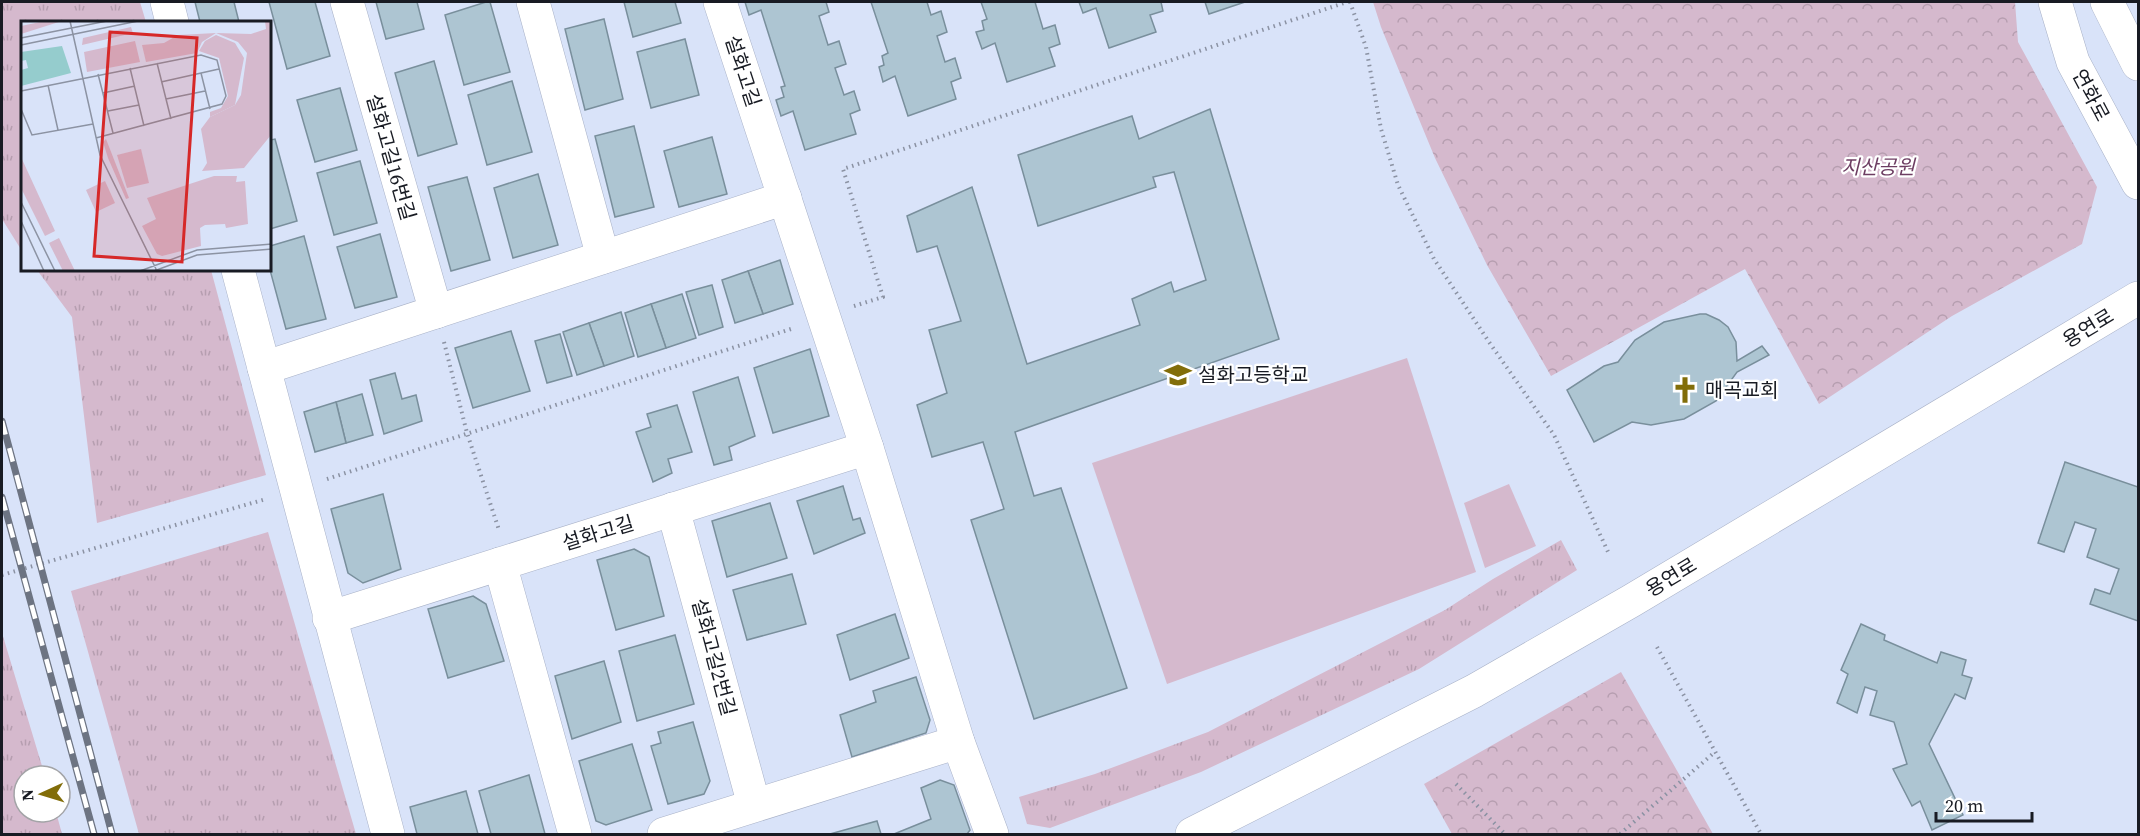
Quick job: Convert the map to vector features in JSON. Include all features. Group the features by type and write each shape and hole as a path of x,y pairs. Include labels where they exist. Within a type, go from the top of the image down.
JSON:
{"street":[{"path":"167,2 172,21"},
{"name":"설화고길16번길","path":"347,2 440,325"},
{"path":"532,2 603,257"},
{"name":"설화고길","path":"720,2 867,448 958,742 992,834"},
{"name":"연화로","path":"2055,2 2073,62 2139,183"},
{"path":"2107,2 2139,64"},
{"path":"264,368 440,325 603,257 785,198"},
{"path":"239,272 388,834"},
{"name":"용연로","path":"1192,834 1338,761 1503,674 1632,601 2139,298"},
{"name":"설화고길","path":"329,618 867,448"},
{"name":"설화고길2번길","path":"673,509 754,805"},
{"path":"500,564 575,834"},
{"path":"664,834 958,742"}],"path":[{"path":"854,306 883,297 843,169 1349,2 1366,46 1381,129 1398,185 1434,259 1554,435 1609,554"},
{"path":"440,325 467,434 499,531"},
{"path":"323,480 795,327"},
{"path":"2,575 276,496"},
{"path":"1656,647 1761,834"},
{"path":"1620,834 1715,752"},
{"path":"1456,784 1505,834"}],"green space":[{"path":"2,2 140,2 146,21 21,21 21,249 2,219"},
{"name":"지산공원","path":"1373,2 2015,2 2018,42 2097,187 2082,244 1952,316 1819,404 1745,269 1551,376 1487,265 1435,158"},
{"path":"38,272 212,272 266,475 97,523 72,317"},
{"path":"1407,358 1476,572 1167,684 1092,463"},
{"path":"1509,484 1536,546 1485,568 1464,503"},
{"path":"268,532 356,834 139,834 71,591"},
{"path":"1561,540 1577,570 1419,669 1201,772 1050,828 1027,824 1019,797 1095,774 1208,732 1445,610"},
{"path":"2,633 41,764 12,764 12,824 59,824 62,834 2,834"},
{"path":"1621,672 1713,834 1452,834 1424,784"}],"building":[{"path":"195,2 234,2 239,21 200,21"},
{"path":"269,2 315,2 330,56 287,69"},
{"path":"376,2 417,2 424,29 386,39"},
{"path":"490,2 510,72 464,85 445,15"},
{"path":"624,2 675,2 681,23 633,37"},
{"path":"745,2 826,2 829,12 819,16 828,45 839,41 846,64 835,68 844,95 854,91 860,110 850,114 856,134 805,150 793,111 781,116 776,100 784,97 781,87 785,86 761,10 749,15"},
{"path":"871,2 927,2 931,15 941,11 947,32 937,36 945,62 955,58 961,78 951,82 956,99 908,116 895,76 883,82 879,67 884,65 882,56 888,53"},
{"path":"981,2 1035,2 1043,29 1055,25 1060,44 1049,48 1055,66 1007,82 995,43 982,49 976,32 984,30 982,21 987,19"},
{"path":"1079,2 1161,2 1163,11 1150,15 1156,32 1109,48 1096,8 1083,13"},
{"path":"1205,2 1245,2 1209,14"},
{"path":"604,19 623,99 585,110 565,29"},
{"path":"685,39 699,95 651,108 637,52"},
{"path":"434,61 457,144 418,156 395,73"},
{"path":"512,81 532,152 487,165 468,95"},
{"path":"340,88 357,150 315,162 297,100"},
{"path":"1210,109 1279,339 1015,432 1034,496 1061,488 1127,688 1034,719 971,520 1004,509 983,442 932,457 917,405 947,393 929,330 961,321 937,246 917,252 907,216 972,187 1027,364 1140,325 1132,299 1171,282 1174,292 1206,280 1174,172 1153,177 1156,187 1038,226 1018,155 1132,116 1139,139"},
{"path":"634,126 654,207 615,217 595,136"},
{"path":"712,137 727,194 679,207 664,151"},
{"path":"275,139 297,221 272,228 272,140"},
{"path":"360,161 377,223 334,235 317,173"},
{"path":"538,174 558,245 513,258 494,188"},
{"path":"467,177 490,260 451,271 428,187"},
{"path":"380,234 397,297 355,308 337,247"},
{"path":"304,236 326,319 286,329 271,272 272,245"},
{"path":"780,260 793,304 763,314 748,271"},
{"path":"748,271 763,314 735,323 722,280"},
{"path":"712,285 723,327 699,335 686,292"},
{"path":"682,294 696,338 666,348 651,304"},
{"path":"651,304 666,348 638,357 625,313"},
{"path":"621,312 634,356 604,366 589,323"},
{"path":"1706,314 1719,320 1728,327 1736,342 1737,361 1762,346 1769,355 1737,372 1716,401 1684,419 1651,425 1632,422 1594,442 1567,390 1604,366 1618,362 1635,340 1664,322"},
{"path":"589,323 604,366 577,375 563,332"},
{"path":"511,331 530,391 473,408 455,348"},
{"path":"560,334 572,376 547,383 535,341"},
{"path":"810,349 829,416 773,433 754,368"},
{"path":"395,373 402,399 416,395 422,421 384,434 370,380"},
{"path":"738,377 755,436 729,447 732,460 714,465 693,392"},
{"path":"362,394 373,435 346,443 336,402"},
{"path":"336,402 346,443 315,452 304,412"},
{"path":"677,405 692,452 668,459 672,473 653,482 636,432 651,427 647,414"},
{"path":"2065,462 2138,487 2138,621 2090,604 2095,589 2110,594 2119,569 2087,557 2096,529 2075,522 2064,552 2038,543"},
{"path":"843,486 853,520 860,518 865,533 814,554 797,501"},
{"path":"383,494 401,569 363,583 348,573 331,509"},
{"path":"770,503 787,558 727,577 712,521"},
{"path":"634,549 649,557 664,616 616,630 597,560"},
{"path":"792,574 806,624 747,640 733,590"},
{"path":"473,596 486,604 504,661 448,678 428,609"},
{"path":"895,614 909,658 850,680 837,635"},
{"path":"1861,624 1885,635 1884,640 1937,663 1941,652 1966,660 1962,675 1972,678 1965,699 1955,694 1929,744 1963,815 1932,830 1920,801 1912,806 1893,769 1907,764 1894,722 1870,715 1877,691 1865,687 1857,713 1837,703 1848,674 1841,670"},
{"path":"675,635 694,704 637,721 619,651"},
{"path":"604,661 621,722 572,739 555,676"},
{"path":"916,677 930,720 926,733 852,757 840,715 876,702 873,691"},
{"path":"693,722 710,781 704,794 668,804 651,746 661,743 658,732"},
{"path":"632,744 652,810 606,825 596,821 579,761"},
{"path":"529,775 545,834 491,834 479,791"},
{"path":"940,780 954,785 970,830 967,834 894,834 931,819 921,788"},
{"path":"466,791 478,834 417,834 410,807"},
{"path":"877,821 881,834 830,834"}],"railway":[{"path":"2,421 112,834"},
{"path":"2,497 94,834"}],"place":[{"name":"설화고등학교","path":"1178,375"},
{"name":"매곡교회","path":"1685,390"}]}
